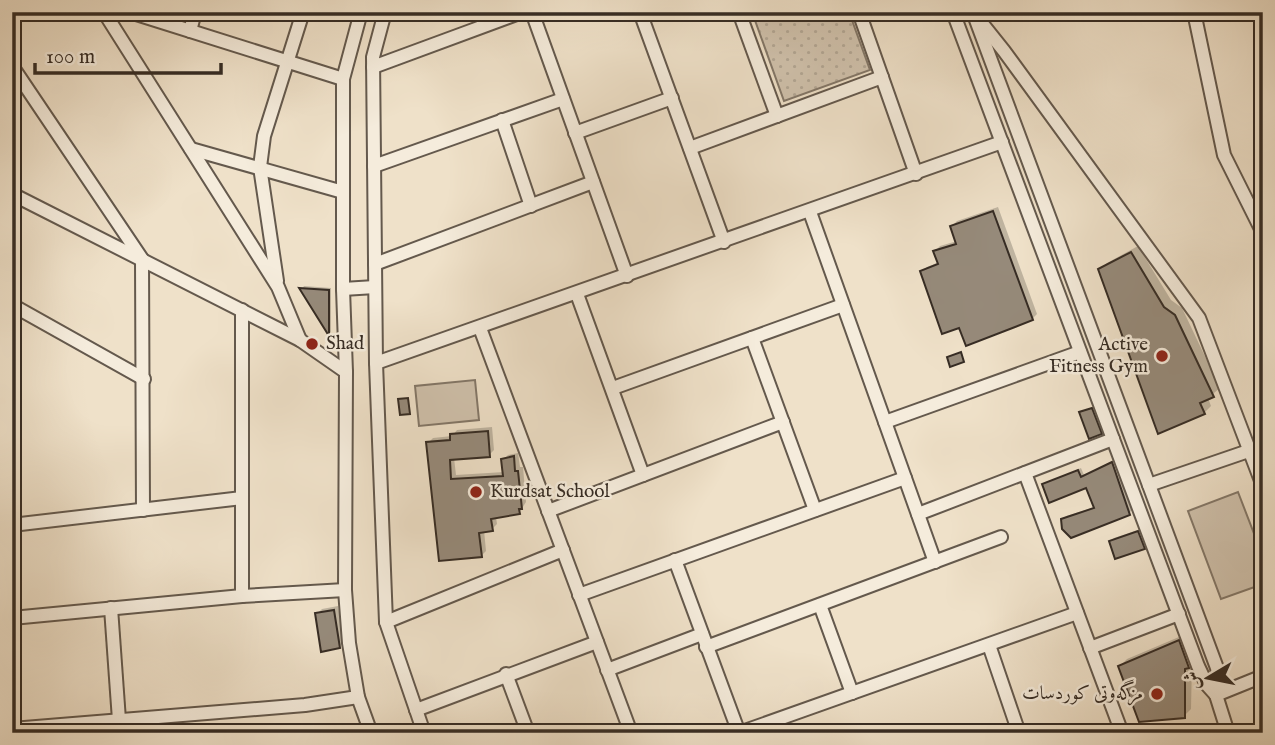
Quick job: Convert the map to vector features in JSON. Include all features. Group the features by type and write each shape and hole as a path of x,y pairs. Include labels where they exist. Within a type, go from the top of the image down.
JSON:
{"street":[{"path":"104,12 278,288 300,340"},
{"path":"130,12 343,79"},
{"path":"190,31 195,12"},
{"path":"278,288 260,167 264,136 303,12"},
{"path":"360,12 343,79 345,590 349,643 358,697 371,733"},
{"path":"385,12 373,57 373,67 376,363 387,622 424,733"},
{"path":"373,67 522,12"},
{"path":"531,12 628,276"},
{"path":"640,12 724,242"},
{"path":"739,12 777,116"},
{"path":"859,12 916,174"},
{"path":"953,12 1203,678 1216,695 1228,733"},
{"path":"1194,12 1223,155 1263,233"},
{"path":"973,13 1004,51 1199,318 1263,486"},
{"path":"973,13 1217,668 1219,683 1216,695"},
{"path":"12,66 142,259 143,510"},
{"path":"690,148 882,77"},
{"path":"374,166 563,99"},
{"path":"575,133 672,99"},
{"path":"502,120 531,206"},
{"path":"376,363 1002,142"},
{"path":"191,149 343,192"},
{"path":"375,264 593,182"},
{"path":"12,194 300,340 346,372"},
{"path":"810,212 935,562"},
{"path":"343,289 375,287"},
{"path":"577,294 643,475"},
{"path":"12,305 144,379"},
{"path":"613,388 843,305"},
{"path":"242,310 242,596"},
{"path":"480,328 631,733"},
{"path":"752,338 815,510"},
{"path":"885,422 1080,352"},
{"path":"548,511 783,422"},
{"path":"918,514 1114,439"},
{"path":"1149,485 1263,446"},
{"path":"1025,473 1122,733"},
{"path":"579,595 905,478"},
{"path":"12,525 242,498"},
{"path":"607,670 820,605 1001,537"},
{"path":"387,622 563,550"},
{"path":"675,560 739,733 1077,613"},
{"path":"12,618 242,596 345,590"},
{"path":"820,605 852,693"},
{"path":"111,608 119,720"},
{"path":"1090,648 1179,614"},
{"path":"416,710 597,642"},
{"path":"989,645 1018,732"},
{"path":"506,674 528,733"},
{"path":"1216,695 1263,676"},
{"path":"12,729 305,705 358,697"}],"shaded area":[{"path":"752,12 849,12 870,70 784,101"},
{"path":"475,380 479,420 419,426 415,386"},
{"path":"1238,492 1263,557 1263,584 1221,599 1188,511"}],"building":[{"path":"993,211 1033,320 966,346 959,328 942,334 920,271 938,264 933,251 956,244 950,226"},
{"name":"Active Fitness Gym","path":"1131,252 1164,307 1175,315 1214,397 1200,403 1205,414 1158,434 1098,269"},
{"path":"299,288 329,290 329,336"},
{"path":"961,352 964,362 950,367 947,357"},
{"path":"408,398 410,414 400,415 398,399"},
{"path":"1092,408 1102,434 1089,439 1079,412"},
{"name":"Kurdsat School","path":"488,431 490,457 450,460 451,479 503,476 501,459 514,456 522,509 519,509 520,514 491,519 493,531 479,533 482,557 439,561 426,442 450,440 450,434"},
{"path":"1112,462 1130,515 1071,538 1062,529 1061,519 1094,508 1086,488 1049,503 1042,484 1078,470 1081,477"},
{"path":"1138,531 1145,549 1115,559 1109,541"},
{"path":"334,610 340,648 321,652 315,613"},
{"name":"مزگەوتی كوردسات","path":"1179,640 1189,668 1185,669 1185,718 1139,722 1118,666"}],"place":[{"name":"Shad","path":"312,344"},
{"name":"Active Fitness Gym","path":"1162,356"},
{"name":"Kurdsat School","path":"476,492"},
{"name":"مزگەوتی كوردسات","path":"1157,694"}]}
